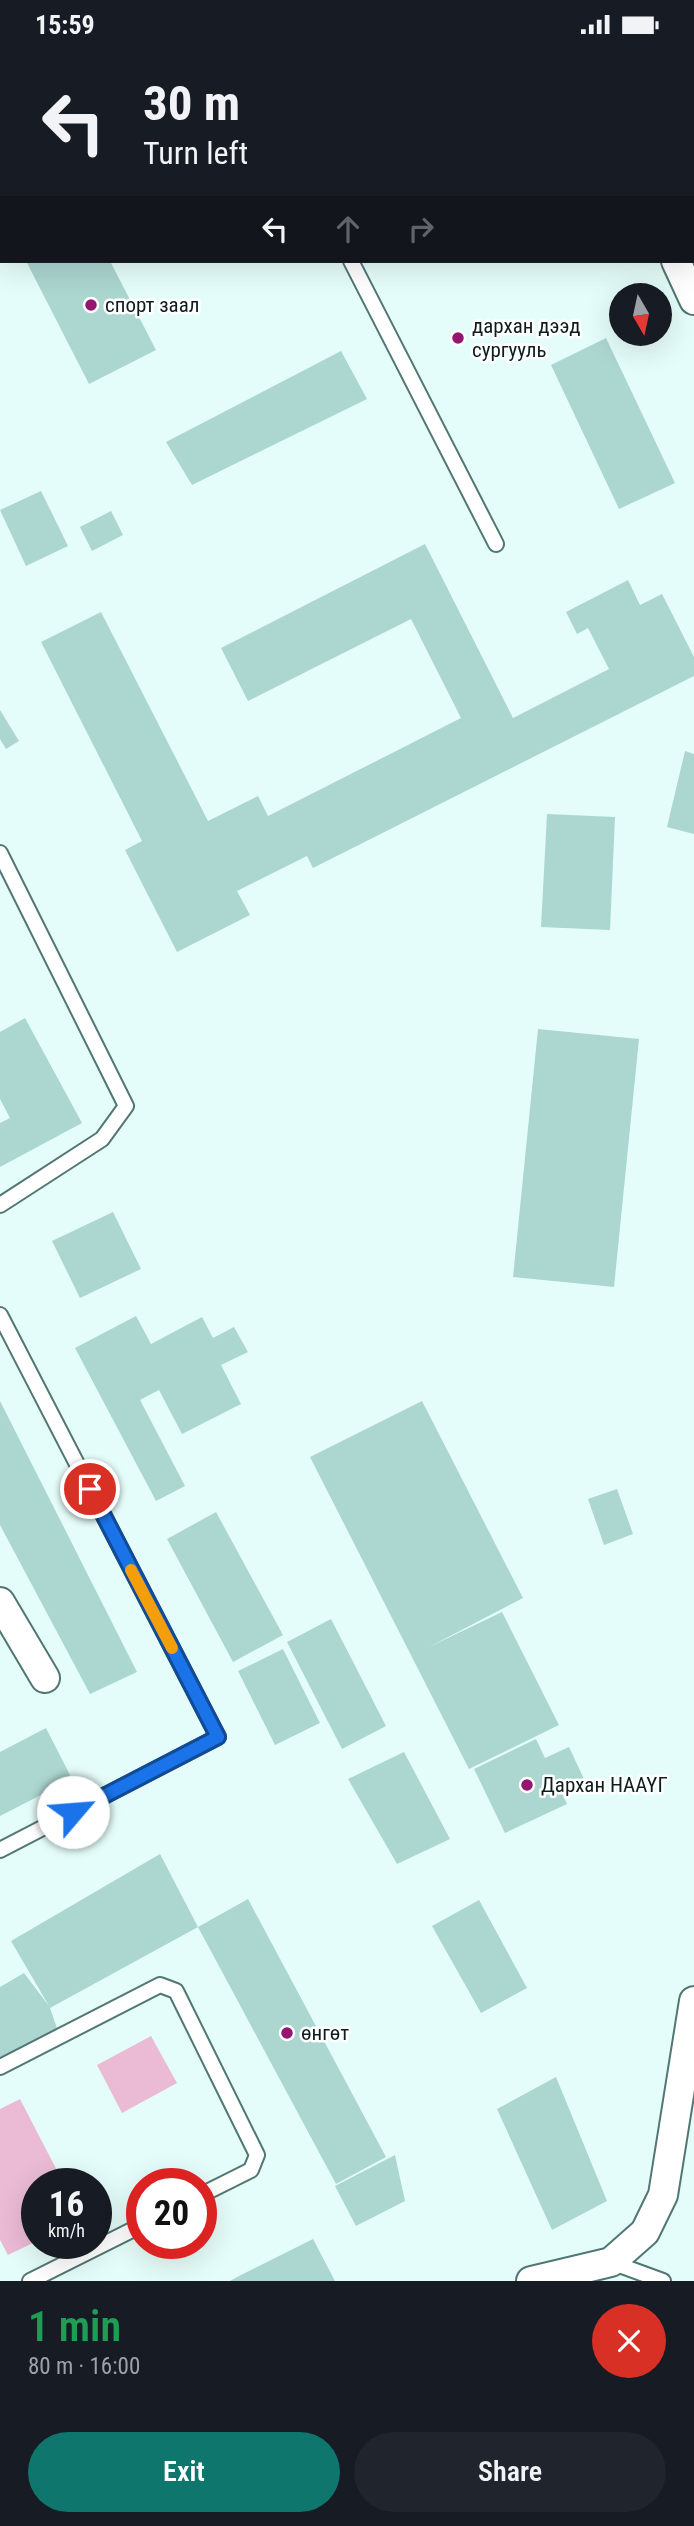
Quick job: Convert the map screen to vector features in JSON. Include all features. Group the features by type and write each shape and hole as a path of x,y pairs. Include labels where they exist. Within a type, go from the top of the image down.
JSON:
{"street":[{"path":"677,263 694,300"},
{"path":"0,1602 45,1678"},
{"path":"531,2281 611,2262 645,2232 663,2195 694,2001"}],"lane":[{"path":"352,263 496,544"},
{"path":"0,853 126,1106 102,1139 0,1205"},
{"path":"0,1315 218,1737 0,1850"},
{"path":"0,2067 160,1985 176,1990 257,2155 251,2170 217,2187"},
{"path":"30,2281 126,2233"},
{"path":"611,2262 663,2281"}],"shaded area":[{"path":"151,2036 177,2083 122,2113 97,2065"},
{"path":"20,2099 56,2168 21,2168 21,2249 8,2255 0,2240 0,2109"}],"building":[{"name":"спорт заал","path":"27,263 111,263 156,350 89,384"},
{"path":"606,338 675,483 619,509 551,365"},
{"path":"341,351 367,399 192,485 166,442"},
{"path":"41,491 68,546 26,566 0,510"},
{"path":"111,511 123,535 92,551 80,527"},
{"path":"425,544 513,718 609,669 588,628 577,634 566,612 628,580 640,605 662,594 694,657 694,676 313,868 307,856 237,891 250,915 177,952 125,850 142,841 41,642 101,612 208,821 258,796 268,816 461,718 411,619 248,701 221,648"},
{"path":"0,710 19,741 6,749 0,739"},
{"path":"685,751 694,754 694,834 667,827"},
{"path":"547,814 615,817 610,930 541,927"},
{"path":"25,1018 82,1123 0,1167 0,1123 10,1118 0,1099 0,1032"},
{"path":"538,1029 639,1039 614,1287 513,1277"},
{"path":"113,1212 141,1269 80,1298 52,1241"},
{"path":"136,1316 151,1344 202,1317 213,1338 234,1327 248,1352 221,1365 241,1404 182,1434 159,1390 140,1400 185,1486 156,1501 75,1348"},
{"path":"0,1401 137,1672 90,1694 0,1525"},
{"path":"422,1401 523,1598 429,1647 502,1612 559,1725 469,1769 310,1457"},
{"path":"617,1489 633,1534 604,1545 588,1499"},
{"path":"216,1512 283,1635 233,1662 167,1539"},
{"path":"331,1619 386,1726 342,1749 287,1642"},
{"path":"283,1649 320,1723 275,1745 238,1671"},
{"path":"46,1728 72,1779 0,1816 0,1752"},
{"name":"Дархан НААҮГ","path":"536,1739 545,1758 569,1747 584,1779 561,1791 567,1804 505,1833 474,1769"},
{"path":"404,1752 450,1839 397,1864 348,1779"},
{"path":"160,1854 198,1927 50,2008 58,2031 0,2065 0,1987 24,1973 49,2006 11,1941"},
{"name":"өнгөт","path":"248,1899 386,2157 336,2184 198,1927"},
{"path":"479,1900 527,1988 481,2013 432,1926"},
{"path":"556,2077 607,2201 552,2230 497,2109"},
{"path":"395,2155 405,2201 356,2226 335,2186"},
{"path":"313,2239 335,2281 230,2281 239,2276"}],"slow traffic":[{"path":"131,1570 172,1648"}],"place":[{"name":"спорт заал","path":"91,305"},
{"name":"дархан дээд сургууль","path":"458,338"},
{"name":"Дархан НААҮГ","path":"527,1785"},
{"name":"өнгөт","path":"287,2033"}],"route":[{"path":"73,1812 218,1737 90,1489"}]}
